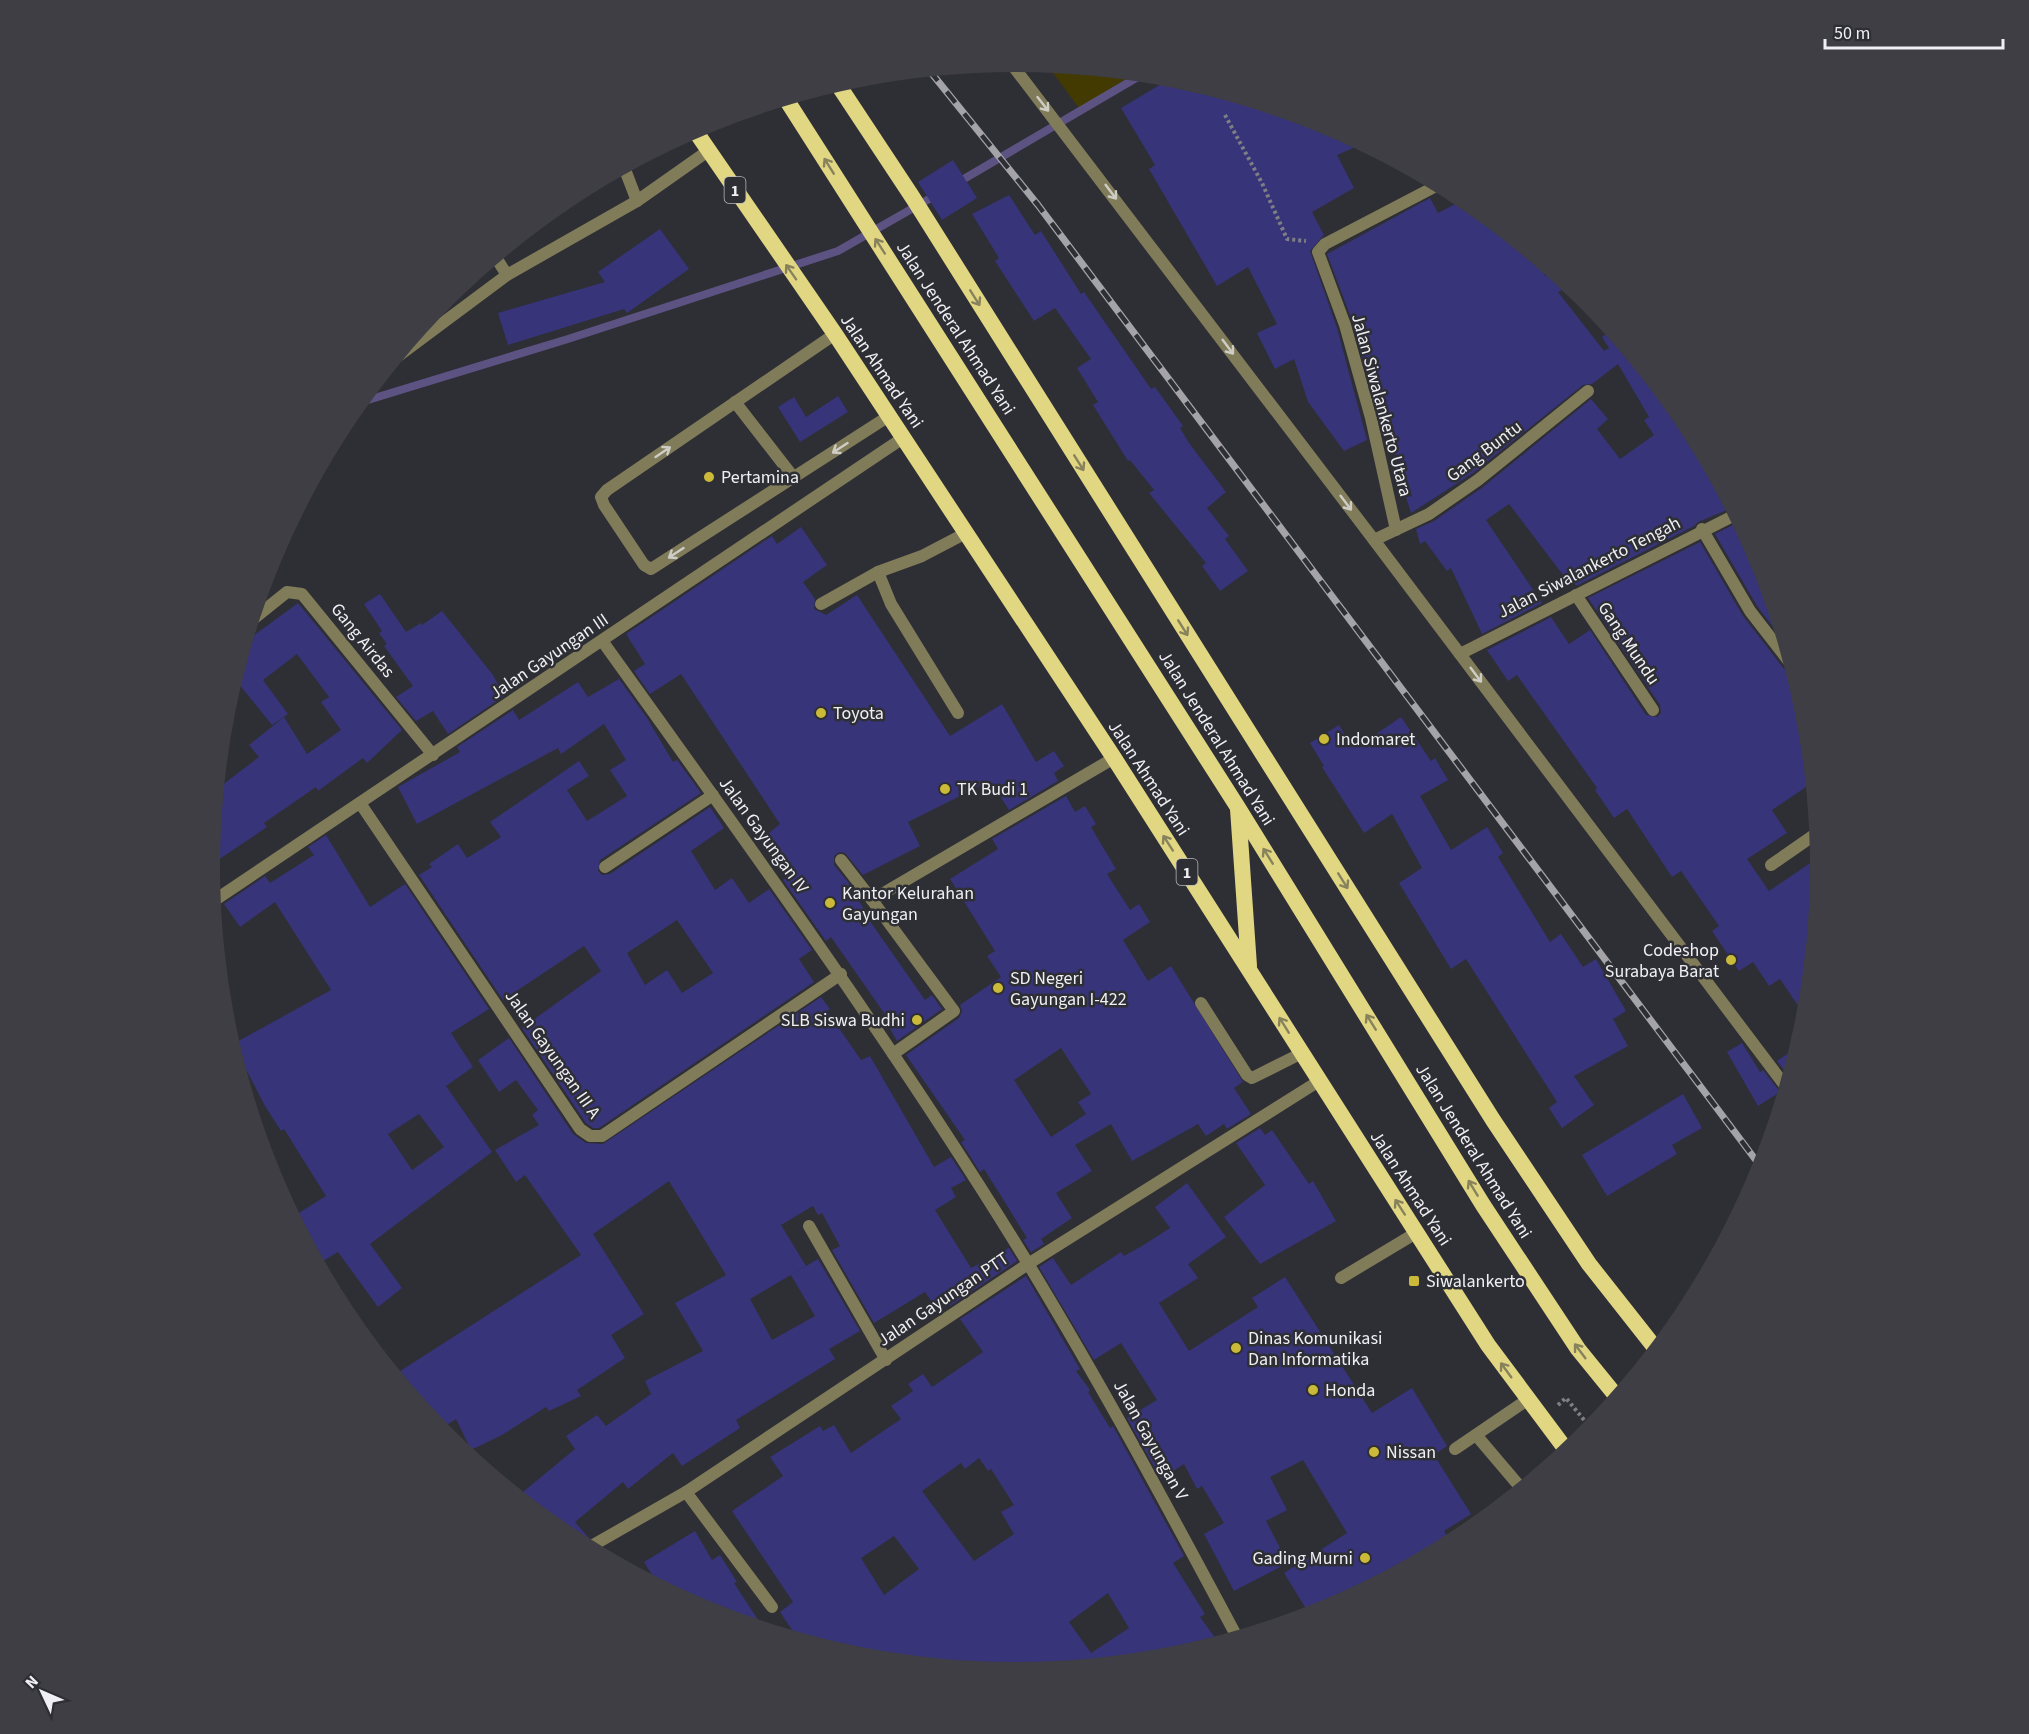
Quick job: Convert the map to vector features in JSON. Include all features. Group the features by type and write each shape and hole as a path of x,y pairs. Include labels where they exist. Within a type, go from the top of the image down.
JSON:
{"highway":[{"name":"Jalan Jenderal Ahmad Yani","path":"842,91 913,198 1493,1120 1589,1264 1651,1343"},
{"name":"Jalan Jenderal Ahmad Yani","path":"790,105 1238,806 1483,1205 1578,1349 1612,1391"},
{"name":"Jalan Ahmad Yani","path":"700,138 835,334 1114,758 1488,1345 1541,1419 1562,1444"},
{"path":"1238,806 1249,970"}],"street":[{"path":"1018,72 1076,145 1780,1080"},
{"path":"420,339 507,274 637,201 672,173 708,151"},
{"path":"627,174 637,201"},
{"path":"1321,247 1429,190"},
{"name":"Jalan Siwalankerto Utara","path":"1321,247 1318,252 1319,260 1345,325 1371,418 1396,530"},
{"path":"499,262 507,274"},
{"path":"835,334 607,490 601,497 644,565 651,568 889,416"},
{"name":"Gang Buntu","path":"1374,540 1429,514 1478,480 1588,391"},
{"path":"735,402 794,478"},
{"name":"Jalan Gayungan III","path":"221,896 603,642 849,472 903,438"},
{"name":"Jalan Siwalankerto Tengah","path":"1460,654 1729,517"},
{"path":"1702,529 1750,611 1778,647"},
{"path":"821,604 878,572 922,556 966,533"},
{"path":"878,572 891,604 958,713"},
{"name":"Gang Airdas","path":"262,612 286,592 302,594 433,755"},
{"name":"Gang Mundu","path":"1576,595 1653,710"},
{"name":"Jalan Gayungan IV","path":"603,642 841,974 1028,1264"},
{"path":"872,900 1114,758"},
{"path":"605,867 713,795"},
{"name":"Jalan Gayungan III A","path":"360,803 580,1129 590,1136 602,1136 841,974"},
{"path":"1771,865 1809,839"},
{"path":"841,860 954,1011 893,1054"},
{"path":"1201,1003 1246,1075 1252,1078 1302,1053"},
{"name":"Jalan Gayungan PTT","path":"597,1543 686,1492 1028,1264 1319,1081"},
{"path":"809,1226 886,1360"},
{"path":"1341,1278 1416,1233"},
{"name":"Jalan Gayungan V","path":"1028,1264 1118,1414 1234,1631"},
{"path":"1455,1449 1527,1400"},
{"path":"1476,1435 1517,1483"},
{"path":"686,1492 772,1607"}],"path":[{"path":"1225,116 1262,183 1287,239 1306,240 1321,247"},
{"path":"1541,1419 1566,1398 1585,1421"}],"shaded area":[{"path":"1053,74 1125,80 1079,108"}],"building":[{"path":"1159,85 1170,87 1270,114 1353,148 1337,155 1354,188 1312,212 1324,235 1310,251 1337,328 1367,440 1344,451 1308,402 1294,359 1275,369 1257,333 1277,324 1248,267 1217,286 1149,169 1155,165 1121,108"},
{"path":"953,160 977,198 942,220 918,182"},
{"path":"1009,195 1035,235 1041,231 1081,294 1084,292 1151,389 1155,387 1183,426 1180,428 1189,443 1226,492 1207,508 1229,536 1225,539 1248,571 1220,591 1202,566 1206,563 1149,493 1154,490 1130,460 1128,461 1093,405 1098,402 1077,368 1091,359 1055,308 1034,321 995,261 999,258 972,214"},
{"path":"1430,198 1438,213 1454,205 1456,206 1498,236 1561,290 1558,292 1604,351 1609,348 1602,337 1605,335 1612,343 1676,425 1726,511 1698,522 1576,586 1568,573 1563,575 1509,504 1486,520 1542,603 1482,634 1451,568 1447,571 1425,541 1420,544 1416,529 1434,521 1483,487 1591,399 1608,419 1597,429 1620,459 1654,435 1644,420 1649,417 1618,364 1592,384 1583,385 1473,473 1411,513 1406,497 1412,496 1387,431 1383,433 1353,323 1327,254"},
{"path":"660,229 689,269 627,313 624,309 508,345 498,313 605,282 598,272"},
{"path":"838,396 848,412 800,442 778,407 794,397 806,417"},
{"path":"1732,525 1771,624 1757,606 1715,534"},
{"path":"801,527 827,565 803,582 815,599 814,609 826,615 857,595 950,736 1002,704 1036,762 1054,751 1064,766 1054,773 1058,781 1009,810 990,781 908,822 920,846 863,875 845,853 839,852 834,856 834,865 848,882 865,914 925,1000 932,995 942,1009 897,1041 888,1025 891,1023 831,937 826,941 783,880 788,876 760,840 780,824 681,674 650,694 634,671 645,664 626,634 772,536 777,544"},
{"path":"1700,542 1743,616 1784,669 1794,712 1805,787 1772,810 1787,833 1747,859 1769,891 1810,863 1808,919 1797,1004 1780,979 1769,986 1753,962 1739,971 1712,931 1719,926 1681,871 1672,877 1627,809 1614,818 1595,790 1597,788 1517,675 1508,681 1487,650 1551,617 1569,644 1590,630 1646,715 1657,717 1661,713 1660,705 1588,598"},
{"path":"380,594 406,632 421,623 422,625 442,611 493,675 504,696 448,734 433,711 416,721 396,697 413,686 384,646 387,644 379,633 382,631 364,604"},
{"path":"298,603 402,730 367,763 363,758 318,791 316,787 264,823 267,827 220,858 224,784 259,757 249,745 284,717 307,754 341,730 321,702 329,697 297,654 263,680 288,714 272,725 241,687 255,634"},
{"path":"619,679 647,718 673,762 677,760 701,793 600,860 598,871 602,875 610,874 710,807 724,828 691,851 715,890 732,878 749,903 769,889 812,950 799,959 814,982 599,1128 593,1128 586,1123 522,1028 601,971 584,946 503,1000 419,875 432,867 429,864 458,844 467,858 501,837 490,822 579,761 589,776 567,790 587,821 627,796 610,770 626,760 604,724 561,754 558,748 417,824 398,787 460,752 457,747 513,710 519,720 578,682 588,697","holes":["677,920 713,973 682,993 667,970 645,985 627,953"]},
{"path":"1401,717 1431,761 1435,758 1448,780 1420,796 1451,850 1487,827 1503,853 1498,857 1550,942 1561,934 1583,967 1596,959 1626,1011 1613,1019 1628,1046 1574,1076 1594,1105 1562,1128 1549,1108 1557,1102 1466,959 1451,969 1399,883 1422,868 1392,814 1364,833 1322,767 1324,766 1310,743 1339,725 1353,747 1357,747"},
{"path":"1066,796 1075,812 1085,806 1096,824 1091,827 1116,869 1107,874 1130,910 1139,904 1150,922 1123,940 1148,981 1171,966 1243,1082 1234,1088 1251,1114 1227,1129 1224,1124 1206,1136 1198,1124 1132,1161 1111,1124 1075,1145 1092,1171 1056,1193 1072,1218 1041,1239 1044,1244 1031,1252 1023,1240 1027,1238 984,1169 980,1172 961,1142 965,1140 906,1055 959,1018 962,1011 960,1005 1001,977 987,956 995,951 950,879 998,849 992,839","holes":["1061,1048 1091,1094 1078,1102 1086,1114 1051,1137 1014,1080"]},
{"path":"326,835 370,907 405,884 489,1009 451,1033 473,1067 446,1086 492,1152 370,1244 402,1288 378,1307 338,1252 324,1260 301,1219 298,1213 326,1196 284,1129 281,1131 265,1106 246,1070 239,1040 331,990 275,902 240,927 224,904 265,876 270,883 314,855 308,847","holes":["419,1114 444,1147 412,1170 388,1134"]},
{"path":"821,997 830,1009 827,1011 861,1060 870,1056 934,1167 951,1157 966,1180 951,1188 956,1197 935,1210 971,1268 1009,1248 1017,1261 950,1306 949,1304 938,1311 925,1292 874,1323 832,1250 840,1246 822,1213 818,1215 813,1206 781,1225 806,1266 750,1299 772,1340 815,1316 791,1275 818,1259 860,1331 829,1349 835,1359 736,1420 740,1428 682,1466 673,1453 628,1489 623,1482 575,1522 589,1538 523,1492 575,1449 566,1436 597,1415 606,1426 651,1394 645,1381 703,1351 675,1303 726,1275 669,1181 593,1234 644,1314 611,1335 625,1358 577,1390 581,1396 549,1411 546,1407 502,1435 473,1449 468,1444 456,1419 448,1424 400,1371 581,1255 525,1175 516,1182 495,1150 539,1125 532,1115 538,1110 516,1080 499,1092 478,1060 509,1038 573,1134 586,1143 603,1144"},
{"path":"1742,1043 1760,1072 1763,1070 1777,1089 1775,1095 1758,1106 1727,1052"},
{"path":"1786,1055 1783,1069 1777,1061"},
{"path":"1683,1094 1702,1128 1672,1145 1677,1154 1607,1196 1582,1155"},
{"path":"1260,1128 1265,1135 1272,1130 1309,1184 1313,1181 1336,1221 1260,1264 1224,1217 1265,1185 1236,1143"},
{"path":"1187,1183 1226,1237 1188,1264 1198,1278 1159,1303 1189,1351 1258,1307 1252,1298 1285,1277 1372,1413 1412,1388 1447,1446 1434,1455 1471,1514 1444,1531 1446,1534 1412,1555 1366,1580 1305,1607 1284,1573 1347,1533 1303,1460 1270,1477 1287,1510 1266,1521 1288,1563 1234,1591 1204,1534 1224,1523 1202,1486 1197,1489 1184,1464 1161,1479 1127,1418 1157,1400 1121,1343 1094,1360 1039,1267 1053,1258 1071,1285 1121,1252 1124,1256 1170,1228 1155,1207"},
{"path":"1026,1276 1080,1369 1076,1371 1090,1390 1088,1392 1110,1428 1113,1426 1184,1556 1173,1563 1205,1614 1200,1617 1214,1636 1170,1647 1118,1655 1014,1662 911,1655 859,1647 792,1630 780,1612 793,1602 732,1511 783,1476 770,1457 820,1426 823,1431 834,1425 851,1453 901,1419 891,1406 913,1391 908,1384 923,1374 932,1387 983,1352 960,1319","holes":["979,1458 988,1471 991,1469 1014,1505 1001,1512 1014,1534 974,1561 922,1491 961,1463 965,1469","894,1536 919,1569 884,1595 861,1558","1108,1593 1129,1628 1091,1653 1069,1622"]},
{"path":"695,1531 712,1560 720,1555 737,1582 734,1583 758,1620 663,1580 651,1574 644,1562"}],"waterway":[{"path":"957,183 1131,81"},
{"path":"372,399 568,339 838,251 936,195"}],"railway":[{"path":"934,77 1038,205 1754,1158"}],"place":[{"name":"Pertamina","path":"709,477"},
{"name":"Toyota","path":"821,713"},
{"name":"Indomaret","path":"1324,739"},
{"name":"TK Budi 1","path":"945,789"},
{"name":"Kantor Kelurahan Gayungan","path":"830,903"},
{"name":"Codeshop Surabaya Barat","path":"1731,960"},
{"name":"SD Negeri Gayungan I-422","path":"998,988"},
{"name":"SLB Siswa Budhi","path":"917,1020"},
{"name":"Siwalankerto","path":"1414,1281"},
{"name":"Dinas Komunikasi Dan Informatika","path":"1236,1348"},
{"name":"Honda","path":"1313,1390"},
{"name":"Nissan","path":"1374,1452"},
{"name":"Gading Murni","path":"1365,1558"}]}
